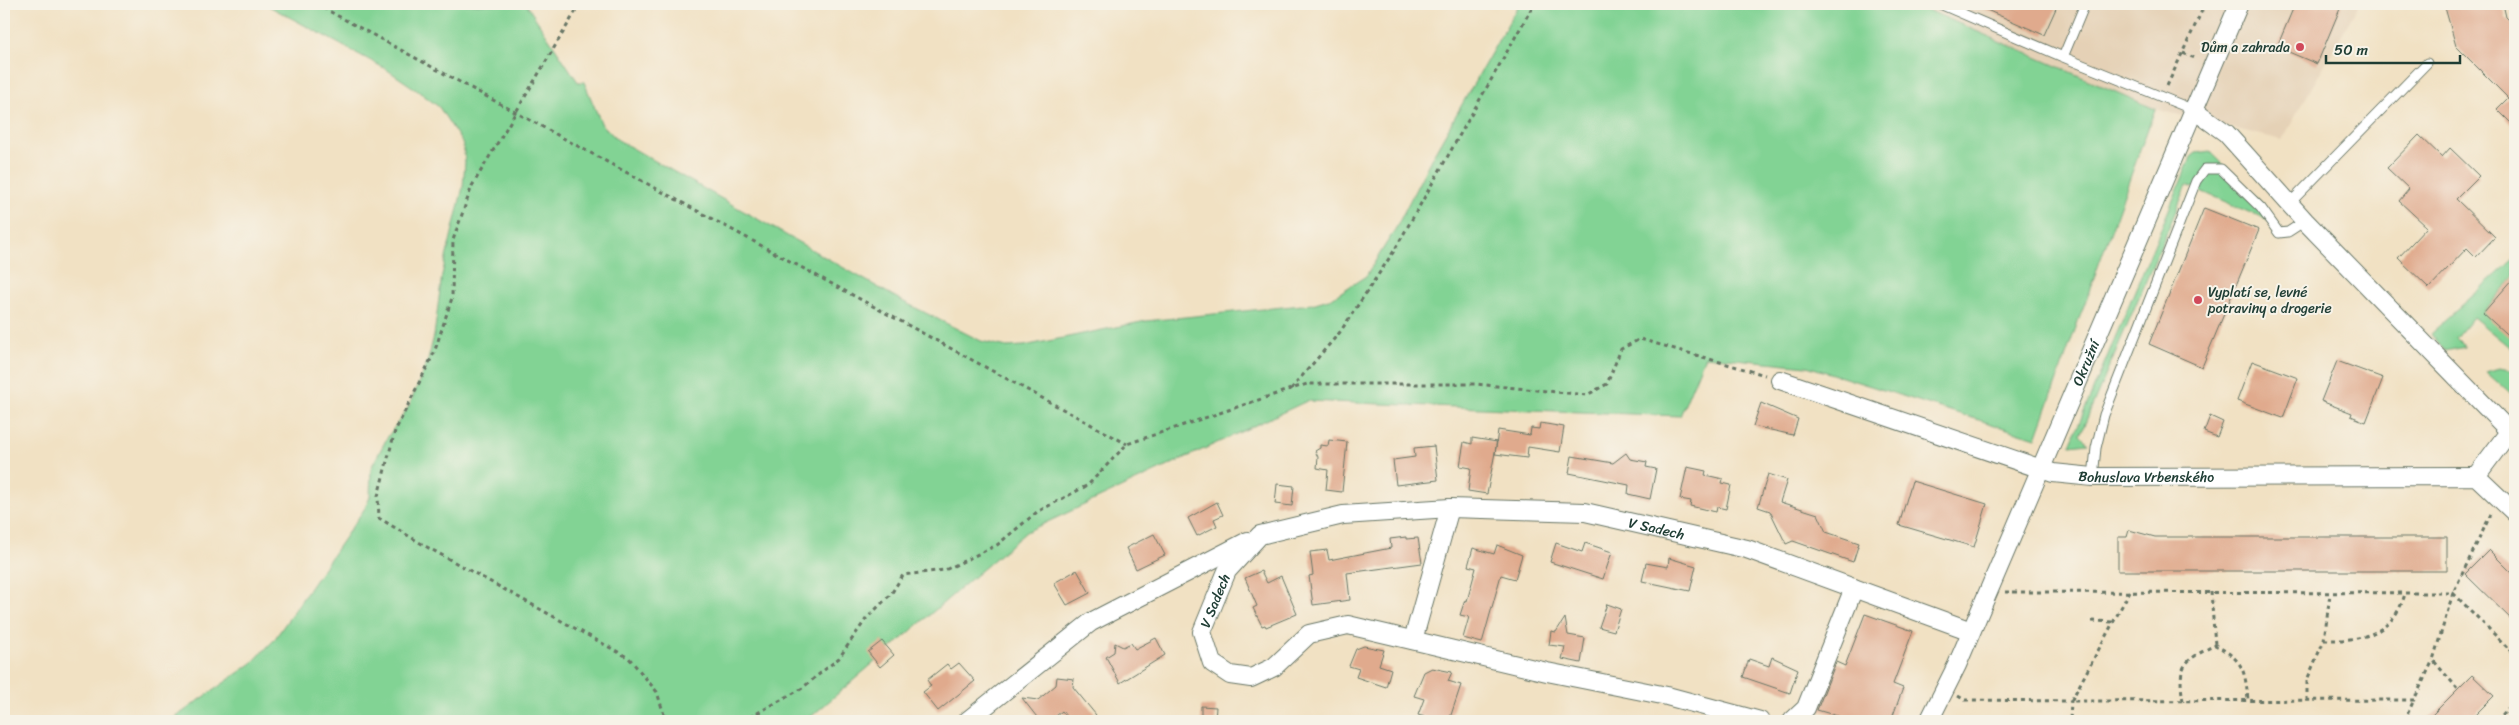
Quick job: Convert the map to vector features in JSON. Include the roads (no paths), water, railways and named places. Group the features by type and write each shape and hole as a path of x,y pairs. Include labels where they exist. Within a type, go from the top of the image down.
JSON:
{"street":[{"name":"Okružní","path":"1929,721 1955,691 1971,631 2239,4"},
{"path":"2194,110 2226,133 2305,221 2512,434 2476,476 2515,513"},
{"name":"Bohuslava Vrbenského","path":"1780,380 2053,474 2093,477 2476,476"},
{"path":"1413,640 1450,508"},
{"name":"V Sadech","path":"967,721 1091,622 1260,536 1343,515 1450,508 1585,512 1747,549 1971,631"},
{"name":"V Sadech","path":"1260,536 1227,571 1202,632 1212,662 1230,675 1251,678 1274,667 1309,634 1348,625 1547,672 1667,696 1760,721"},
{"path":"1792,721 1806,708 1854,588"}],"lane":[{"path":"1940,4 2063,57 2194,110"},
{"path":"2063,57 2085,4"},
{"path":"2290,203 2427,63"},
{"path":"2093,477 2096,448 2104,416 2196,181 2205,169 2221,169 2261,208 2279,234 2288,232 2305,221"}],"place":[{"name":"Dům a zahrada","path":"2300,47"},
{"name":"Vyplatí se, levné potraviny a drogerie","path":"2198,300"}]}
